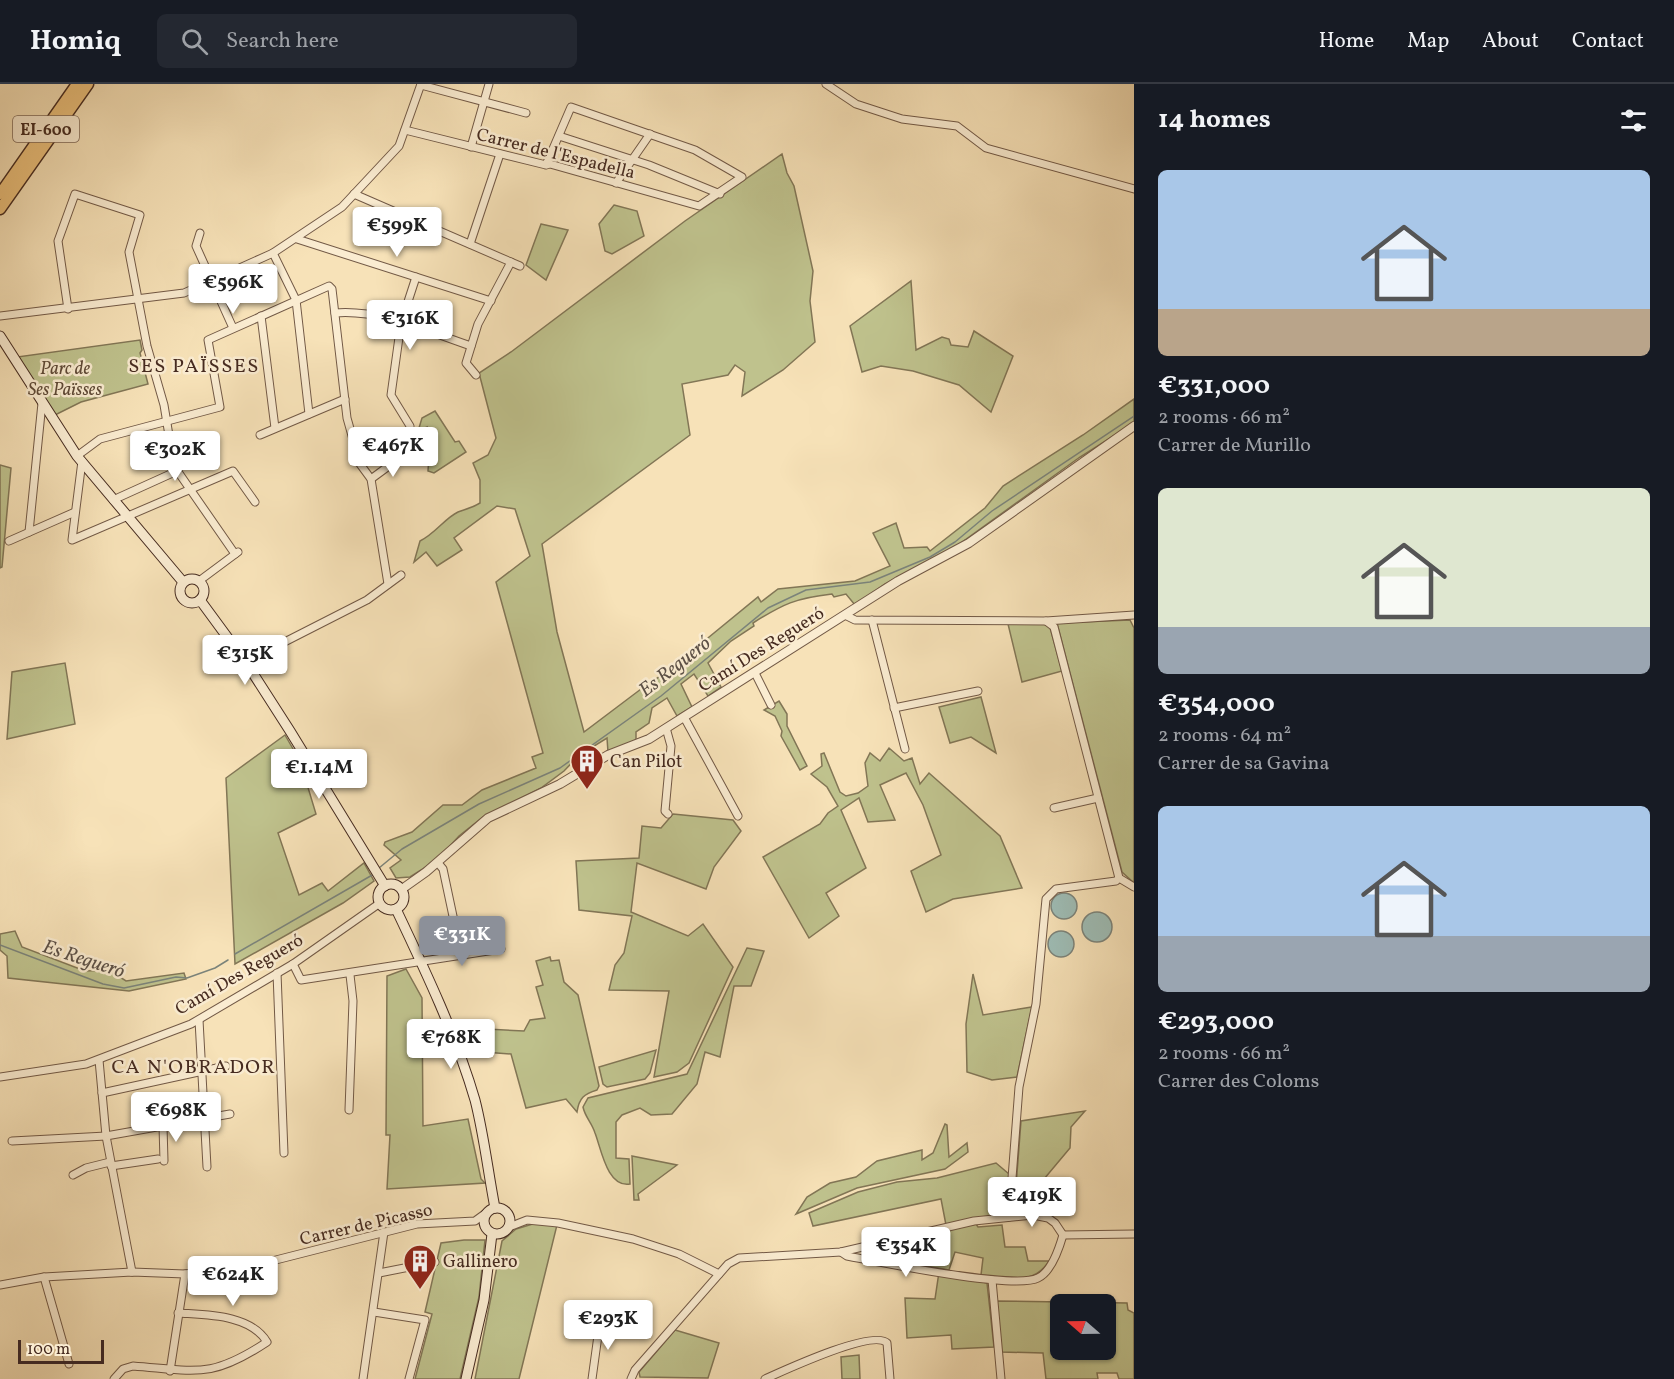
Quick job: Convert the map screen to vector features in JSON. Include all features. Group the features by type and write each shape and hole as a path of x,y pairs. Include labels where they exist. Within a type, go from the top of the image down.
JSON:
{"main road":[{"name":"EI-600","path":"0,194 77,84"},
{"name":"EI-600","path":"0,209 88,84"},
{"path":"0,336 79,458 183,582"},
{"path":"191,579 199,581 204,593 200,600 192,604 184,601 179,589 183,582 191,579"},
{"path":"200,600 248,666 375,865 385,886"},
{"path":"392,884 402,889 404,901 396,909 389,910 380,903 380,892 385,886 392,884"},
{"path":"396,909 420,961 474,1097 483,1133 491,1210 484,1225 492,1233 500,1234 509,1227 508,1214 503,1209 491,1210"},
{"path":"466,1379 484,1300 492,1233"}],"street":[{"path":"0,316 184,293 273,253 342,207 399,146 421,84 526,112"},
{"path":"471,147 489,84"},
{"path":"826,84 856,104 902,119 957,126 986,148 1134,189"},
{"path":"546,165 571,107 695,150 742,177 720,194 633,159 559,136"},
{"name":"Carrer de l'Espadella","path":"405,130 546,165 550,164 699,206 720,194"},
{"path":"616,183 650,134"},
{"path":"470,244 500,154"},
{"path":"68,309 58,241 75,194 140,214 129,252 177,471 237,553 199,581"},
{"path":"354,194 520,266"},
{"path":"200,233 196,246 233,328"},
{"path":"297,238 491,301"},
{"path":"273,253 296,300 309,414"},
{"path":"476,375 466,363 471,346 478,324 511,262"},
{"path":"410,426 391,395 401,323 416,277"},
{"path":"255,502 233,471 72,540 79,458 100,439 220,407 208,340 329,286 332,288 347,418 360,464 371,479 388,584"},
{"path":"335,313 353,311 401,323 471,346"},
{"path":"261,316 275,428"},
{"path":"0,354 10,354"},
{"path":"260,435 345,399"},
{"path":"29,532 42,404"},
{"name":"Camí Des Regueró","path":"402,889 438,863 464,836 488,818 560,784 608,755 640,744 898,581 969,543 1134,426"},
{"path":"371,479 405,454 409,456"},
{"path":"113,500 177,471"},
{"path":"9,541 75,512"},
{"path":"248,666 261,654 367,600 401,574"},
{"path":"845,615 850,619 872,620 1046,621 1134,615"},
{"path":"872,620 905,749"},
{"path":"1046,621 1054,627 1119,878 1134,887"},
{"path":"755,673 771,705"},
{"path":"894,708 978,691"},
{"path":"684,717 738,816"},
{"path":"666,728 671,746 666,811 668,814"},
{"path":"1054,808 1098,798"},
{"path":"438,863 443,869 461,954"},
{"path":"1009,1218 1019,1087 1036,1004 1046,900 1056,889 1116,881 1119,878"},
{"name":"Camí Des Regueró","path":"0,1077 86,1064 199,1020 293,964 380,903"},
{"path":"293,964 301,980 350,975 461,954 501,950"},
{"path":"277,973 284,1153"},
{"path":"349,1110 353,1001 350,975"},
{"path":"199,1020 207,1167"},
{"path":"99,1060 110,1164 132,1272"},
{"path":"102,1093 226,1066"},
{"path":"12,1141 106,1136 230,1114"},
{"path":"73,1175 86,1168 161,1160 163,1126"},
{"name":"Carrer de Picasso","path":"0,1286 44,1277 132,1272 185,1274 268,1263 417,1224 475,1221 491,1210"},
{"path":"631,1379 635,1370 734,1260 745,1257 841,1252 974,1221 1042,1215 1055,1223 1063,1235"},
{"path":"509,1227 527,1220 558,1223 633,1239 679,1254 719,1275"},
{"path":"363,1379 384,1232"},
{"path":"1063,1235 1134,1234"},
{"path":"841,1252 847,1256 992,1280 1037,1279 1045,1274 1063,1235"},
{"path":"379,1273 435,1262"},
{"path":"170,1371 185,1274"},
{"path":"44,1277 69,1364"},
{"path":"992,1280 1001,1379"},
{"path":"374,1312 425,1320 409,1379"},
{"path":"114,1379 123,1369 133,1366 195,1375 219,1371 245,1359 267,1342 255,1329 230,1319 178,1313"},
{"path":"592,1379 600,1321"},
{"path":"765,1379 837,1349 879,1339 887,1343 891,1379"}],"green space":[{"path":"782,154 787,173 794,186 813,271 810,301 815,342 783,370 742,396 745,372 735,365 728,375 682,384 690,435 542,544 557,632 584,732 645,686 674,667 685,665 706,645 703,642 758,597 761,602 778,589 855,581 890,566 873,533 896,523 904,548 927,547 930,551 985,508 1003,486 1134,399 1134,423 1080,457 951,550 885,584 855,605 846,594 834,597 832,594 799,600 764,616 753,623 754,626 731,641 708,663 721,687 708,696 694,674 681,684 692,707 677,716 667,698 652,708 649,723 636,732 636,740 608,752 607,738 591,748 589,745 564,771 541,788 483,817 459,836 437,860 410,877 396,878 390,868 401,860 384,845 385,842 412,832 443,805 462,805 482,790 536,768 532,757 543,753 496,582 530,556 515,509 497,506 454,538 462,550 437,566 426,552 414,562 420,541 453,515 480,503 480,480 473,463 488,455 496,438 479,373 511,352 685,221"},
{"path":"614,205 637,211 644,236 612,254 605,251 599,224"},
{"path":"541,224 568,230 546,280 526,265"},
{"path":"911,281 916,350 942,337 949,339 951,345 968,347 974,331 1013,356 991,412 959,385 913,371 881,366 862,372 850,326"},
{"name":"Parc de Ses Païsses","path":"140,340 142,350 140,353 148,384 81,402 55,415 17,357"},
{"path":"435,411 455,442 459,441 466,452 434,473 428,471 429,456 421,449 427,427 422,429 417,445 413,448 422,418"},
{"path":"0,465 11,468 2,567 0,568"},
{"path":"1130,620 1134,628 1134,883 1122,872 1057,623"},
{"path":"1008,624 1049,624 1062,671 1022,682"},
{"path":"65,663 75,724 7,739 12,672"},
{"path":"981,697 996,753 971,737 950,743 939,707"},
{"path":"779,701 787,714 787,726 807,766 800,770 781,736 782,731 775,716 764,710"},
{"path":"285,735 300,761 316,814 278,833 299,895 322,883 328,891 364,863 374,881 343,903 235,964 226,778"},
{"path":"889,748 904,761 912,758 920,784 929,773 1000,836 1022,888 953,899 926,912 911,871 941,855 923,805 906,773 880,785 895,820 868,822 859,798 841,810 866,868 826,893 839,916 809,938 763,857 820,824 828,813 838,806 827,787 811,774 822,766 821,754 824,753 840,792 846,796 858,793 868,786 865,763 870,753 880,761"},
{"path":"673,814 733,820 741,831 714,867 706,889 637,863 631,912 688,936 703,924 733,967 689,1063 677,1072 654,1077 669,991 609,990 615,965 624,953 632,916 579,910 576,861 639,858 642,826 661,828"},
{"path":"15,931 22,947 85,971 109,970 126,981 184,973 186,979 129,991 8,978 7,956 0,950 0,934"},
{"path":"747,948 764,951 751,986 734,986 720,1057 705,1052 697,1084 672,1114 651,1115 640,1108 622,1115 616,1122 616,1158 629,1159 630,1184 622,1184 610,1174 594,1129 583,1107 588,1098 687,1074"},
{"path":"550,957 551,961 559,960 564,982 578,995 599,1086 597,1090 583,1097 577,1112 566,1099 526,1108 511,1054 484,1052 487,1029 524,1031 530,1020 545,1018 536,987 543,985 536,961"},
{"path":"406,969 422,998 423,1126 468,1119 481,1179 485,1183 387,1189 390,1135 386,1135 387,976"},
{"path":"973,974 983,1015 1032,1007 1017,1077 992,1080 967,1072 966,1024"},
{"path":"656,1050 650,1073 645,1079 607,1087 603,1084 599,1067"},
{"path":"1085,1111 1071,1127 1070,1148 1039,1185 1016,1186 1021,1121"},
{"path":"945,1124 947,1125 949,1157 967,1143 968,1152 945,1169 857,1188 796,1214 807,1197 830,1183 856,1177 877,1161 922,1150 922,1160 933,1153"},
{"path":"632,1156 677,1165 638,1194 639,1200 634,1200"},
{"path":"996,1163 1009,1174 1007,1204 1001,1214 946,1225 941,1199 813,1226 809,1213 858,1192 897,1182 937,1178"},
{"path":"536,1223 557,1225 519,1379 475,1379 502,1241 516,1229"},
{"path":"976,1224 978,1227 1002,1225 1005,1247 1025,1247 1028,1261 1049,1261 1036,1274 1019,1278 981,1275 983,1258 955,1252 949,1270 907,1263 911,1238"},
{"path":"485,1240 479,1297 460,1379 415,1379 432,1314 425,1312 441,1243"},
{"path":"939,1272 987,1283 994,1347 952,1349 951,1335 907,1338 905,1298 935,1299"},
{"path":"997,1301 1050,1302 1050,1360 1116,1360 1116,1303 1127,1303 1128,1310 1134,1313 1134,1379 1119,1379 1117,1373 1097,1373 1098,1379 1046,1379 1043,1353 1001,1352"},
{"path":"675,1330 719,1343 708,1378 640,1377 639,1372"},
{"path":"859,1355 860,1379 842,1379 841,1357"}],"water":[{"path":"1064,893 1073,897 1077,906 1073,915 1064,919 1055,915 1051,906 1055,897"},
{"path":"1097,912 1103,913 1111,921 1111,933 1103,941 1097,942 1091,941 1083,933 1082,927 1083,921 1091,913"},
{"path":"1061,931 1070,935 1074,944 1070,953 1061,957 1052,953 1048,944 1052,935"}],"waterway":[{"name":"Es Regueró","path":"379,868 402,849 479,804 560,768 661,696 768,608 806,590 870,582 930,557 955,542 992,511 1134,416"},
{"name":"Es Regueró","path":"235,954 374,874"},
{"name":"Es Regueró","path":"0,945 103,984 124,988 176,977 187,978 215,968 228,960"}],"place":[{"name":"Can Pilot","path":"587,790"},
{"name":"Gallinero","path":"420,1290"}],"district":[{"name":"SES PAÏSSES","path":"194,365"},
{"name":"CA N'OBRADOR","path":"194,1066"}]}
